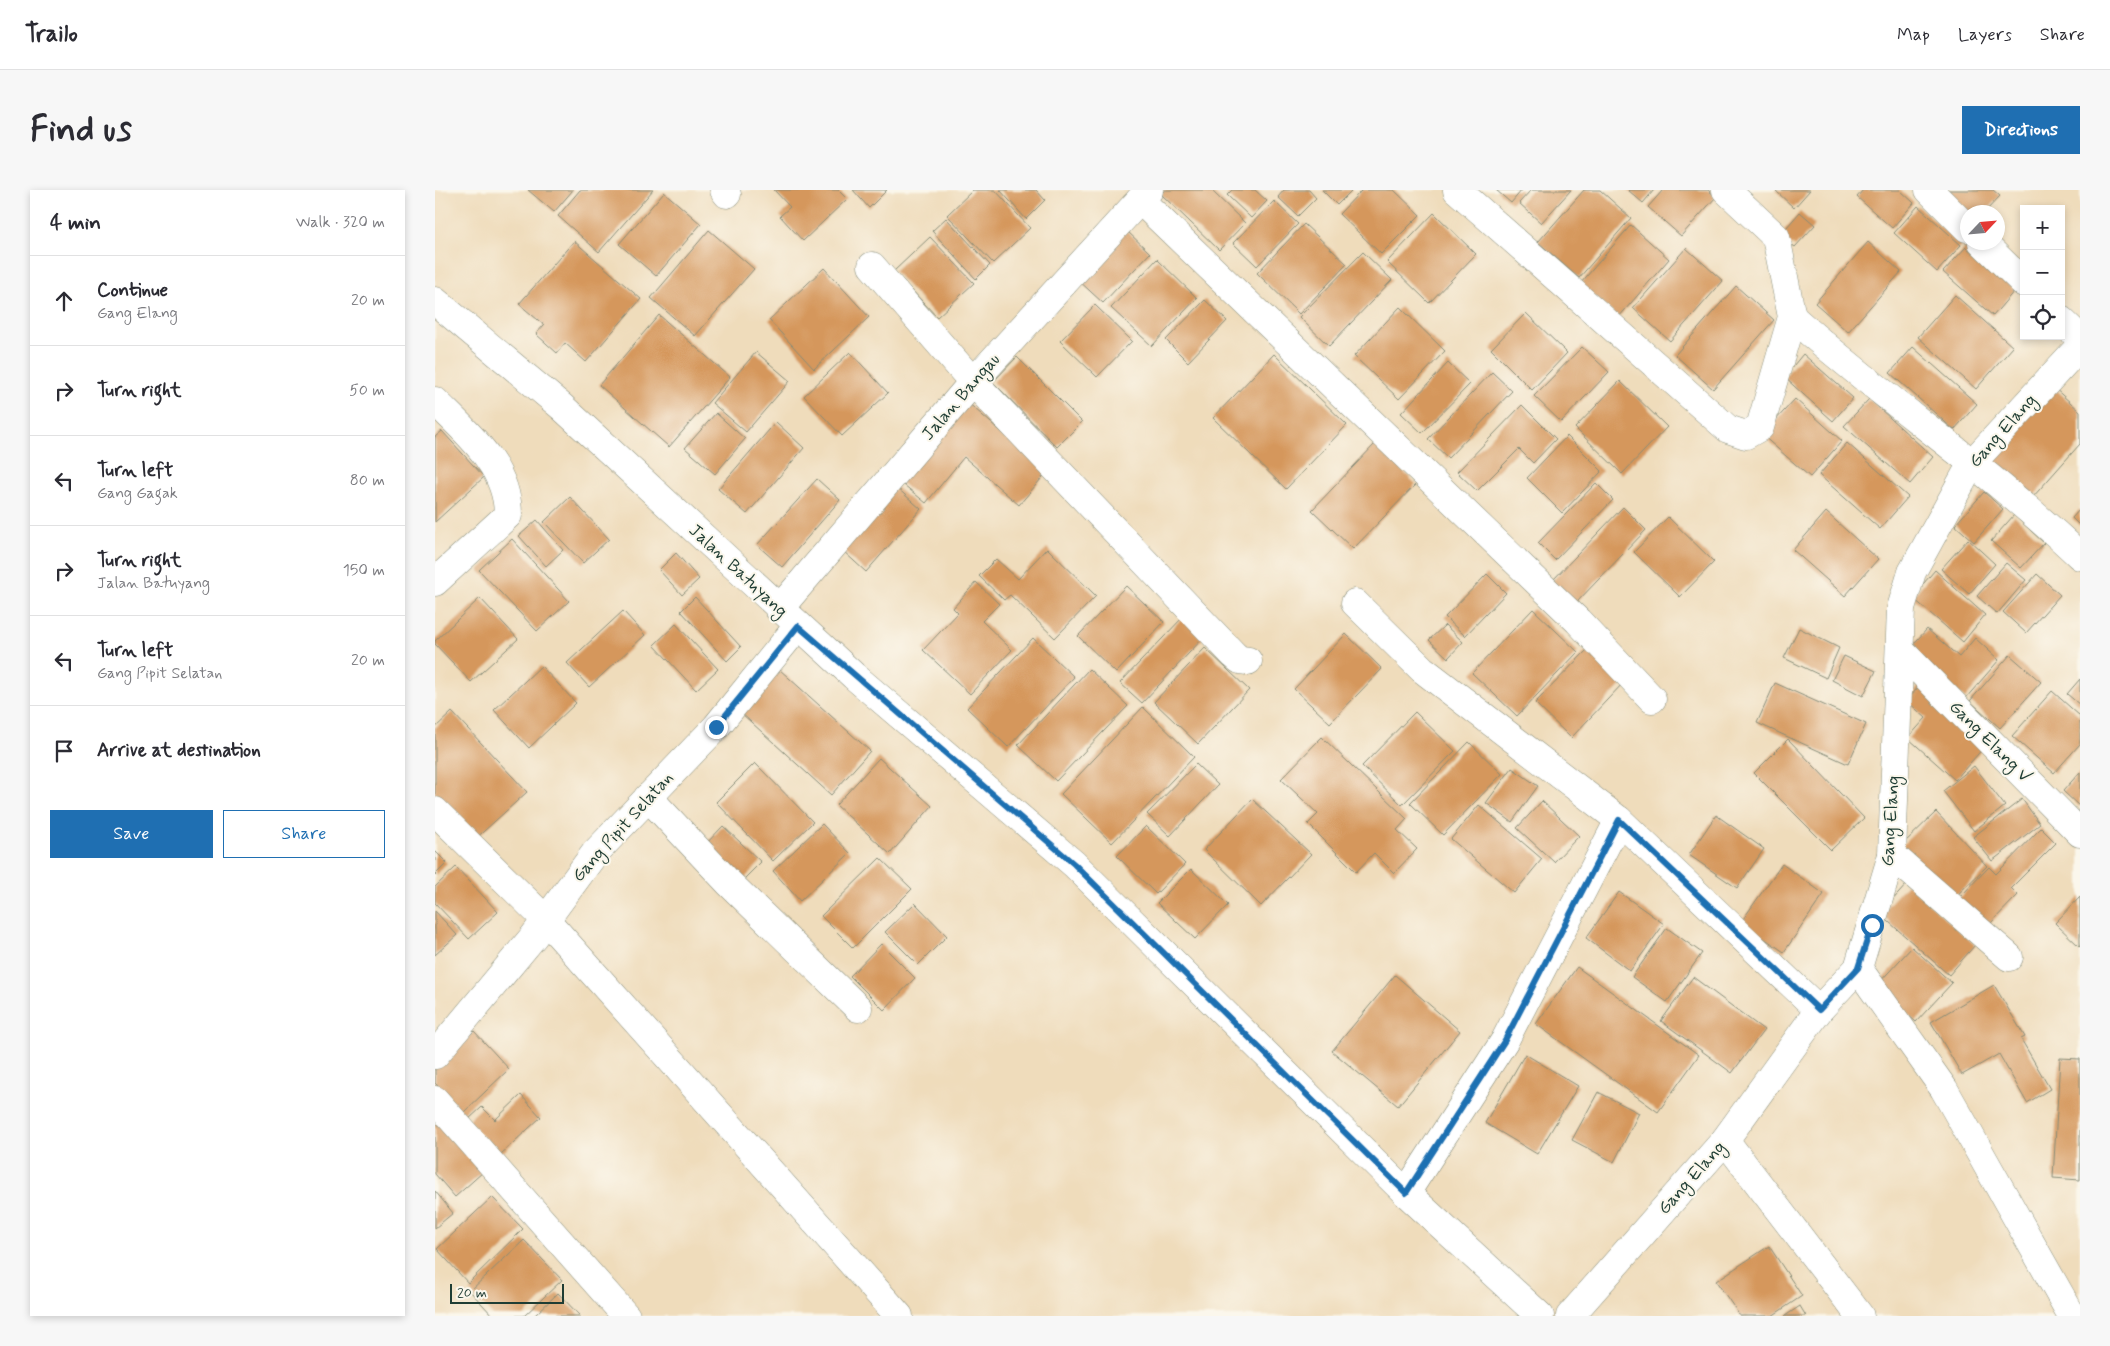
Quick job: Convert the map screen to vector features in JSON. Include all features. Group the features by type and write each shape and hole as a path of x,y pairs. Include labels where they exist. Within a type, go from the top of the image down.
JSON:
{"street":[{"path":"1457,190 1728,429 1746,435 1760,427 1792,317 1776,237 1726,190"},
{"path":"1929,190 1960,221"},
{"path":"1144,195 1578,622 1652,699"},
{"name":"Jalan Bangau","path":"788,618 973,382 1144,195"},
{"path":"1990,250 2020,279"},
{"path":"872,266 973,382 1235,656 1240,660 1249,661"},
{"name":"Jalan Batuyang","path":"437,307 562,407 788,618 1074,864 1406,1193 1540,1316"},
{"path":"1792,317 1824,345 1972,463 2080,556"},
{"path":"2065,324 2080,338"},
{"name":"Gang Elang","path":"1573,1312 1725,1140 1819,1010 1858,968 1892,855 1901,608 1912,572 1972,463 2080,346"},
{"path":"435,401 481,446 502,481 508,507 508,515 435,582"},
{"path":"1355,604 1421,669 1619,820 1819,1010"},
{"name":"Gang Pipit Selatan","path":"436,1052 546,920 595,853 716,727 788,618"},
{"name":"Gang Elang V","path":"1899,650 2080,833"},
{"path":"648,797 729,883 858,1008"},
{"path":"435,811 546,920 899,1316"},
{"path":"1406,1193 1505,1040 1619,820"},
{"path":"1892,855 2009,957"},
{"path":"1858,968 1944,1089 2072,1316"},
{"path":"435,1100 626,1316"},
{"path":"1725,1140 1860,1316"}],"building":[{"path":"528,190 573,190 554,212"},
{"path":"580,190 653,190 599,252 558,216"},
{"path":"774,190 838,190 847,199 803,241 780,216 790,207"},
{"path":"853,190 887,190 869,208"},
{"path":"973,190 995,190 1030,228 993,263 947,215"},
{"path":"1000,190 1036,190 1045,200 1026,219"},
{"path":"1165,190 1211,190 1245,223 1219,250 1161,194"},
{"path":"1232,190 1255,190 1267,201 1251,218 1227,195"},
{"path":"1284,190 1309,190 1316,198 1298,216 1278,197"},
{"path":"1322,190 1352,190 1337,205"},
{"path":"1362,190 1394,190 1420,215 1381,254 1339,214"},
{"path":"1496,190 1522,190 1511,203"},
{"path":"1531,190 1571,190 1541,223 1519,203"},
{"path":"1584,190 1600,190 1631,218 1579,278 1538,242"},
{"path":"1628,190 1654,190 1643,203"},
{"path":"1663,190 1708,190 1716,197 1681,236 1648,207"},
{"path":"1775,190 1810,190 1794,208"},
{"path":"1863,190 1900,190 1914,203 1892,228 1857,197"},
{"path":"1944,190 1993,190 2000,196 1992,205 1960,205"},
{"path":"664,192 701,224 656,276 619,244"},
{"path":"1274,201 1298,224 1257,266 1233,243"},
{"path":"1918,206 1960,246 1937,272 1894,233"},
{"path":"1800,212 1815,225 1795,247 1780,235"},
{"path":"1434,213 1476,254 1429,303 1387,262"},
{"path":"946,218 990,265 976,279 932,231"},
{"path":"1304,224 1347,264 1299,314 1257,273"},
{"path":"1631,225 1669,259 1618,318 1580,284"},
{"path":"1125,229 1150,253 1103,303 1077,279"},
{"path":"709,230 754,269 695,336 651,298"},
{"path":"930,237 974,283 937,317 894,271"},
{"path":"574,241 641,299 586,362 565,343 557,353 536,334 544,325 519,304"},
{"path":"1868,242 1901,272 1848,332 1815,303"},
{"path":"1686,248 1723,281 1670,341 1633,308"},
{"path":"1963,250 1969,250 2015,290 1993,316 1943,272"},
{"path":"1363,252 1392,280 1329,346 1299,317"},
{"path":"1157,259 1197,298 1152,346 1111,308"},
{"path":"824,268 869,317 814,369 769,320"},
{"path":"1736,286 1774,320 1713,389 1675,355"},
{"path":"1955,295 2013,347 1976,389 1918,337"},
{"path":"1205,300 1227,321 1188,362 1166,340"},
{"path":"1095,305 1132,341 1097,377 1060,341"},
{"path":"1400,307 1445,351 1399,399 1354,356"},
{"path":"1526,313 1567,353 1532,390 1491,349"},
{"path":"659,315 730,377 669,447 599,385"},
{"path":"1582,347 1609,372 1561,422 1534,396"},
{"path":"1913,347 1977,404 1954,430 1890,373"},
{"path":"756,352 790,381 746,432 712,403"},
{"path":"850,352 888,393 842,436 804,396"},
{"path":"1274,354 1347,425 1286,489 1213,418"},
{"path":"1803,354 1853,398 1833,421 1784,377"},
{"path":"1017,357 1082,422 1057,447 993,382"},
{"path":"1448,363 1470,384 1422,433 1401,413"},
{"path":"1492,372 1512,391 1448,458 1428,439"},
{"path":"1620,381 1667,427 1622,474 1575,428"},
{"path":"2053,387 2080,411 2080,444 2032,498 1989,459"},
{"path":"1795,399 1842,441 1810,477 1762,435"},
{"path":"1869,399 1933,457 1910,484 1844,426"},
{"path":"966,401 1047,472 1019,505 964,457 926,503 898,480"},
{"path":"1522,405 1556,439 1533,463 1519,449 1477,491 1457,472"},
{"path":"716,413 745,439 715,474 685,448"},
{"path":"776,422 804,448 747,514 718,489"},
{"path":"442,431 484,477 435,522 435,437"},
{"path":"1567,436 1602,471 1562,513 1527,478"},
{"path":"1847,443 1908,497 1880,529 1819,475"},
{"path":"1375,444 1416,484 1353,549 1312,510"},
{"path":"817,479 840,500 782,567 757,545"},
{"path":"1596,483 1613,500 1555,560 1538,543"},
{"path":"896,487 921,509 866,572 842,550"},
{"path":"1984,492 2003,509 1974,542 1955,525"},
{"path":"570,497 609,539 583,563 544,522"},
{"path":"1623,507 1646,530 1575,604 1552,581"},
{"path":"2080,509 2080,526 2072,518"},
{"path":"1826,512 1878,559 1845,596 1793,550"},
{"path":"2014,515 2044,543 2021,568 1991,541"},
{"path":"1668,517 1714,562 1680,597 1634,552"},
{"path":"537,520 563,550 546,566 519,536"},
{"path":"512,539 569,601 537,631 479,570"},
{"path":"1968,539 1995,564 1969,594 1941,569"},
{"path":"1047,548 1096,596 1055,638 1010,595 1004,600 979,576 996,559 1018,579"},
{"path":"676,553 699,579 682,595 659,570"},
{"path":"2006,563 2026,580 1997,614 1977,596"},
{"path":"1935,570 1985,615 1963,642 1912,597"},
{"path":"1487,574 1506,593 1465,636 1445,617"},
{"path":"2037,574 2060,595 2026,633 2003,612"},
{"path":"976,582 999,604 982,621 1012,650 970,694 923,650 958,613 953,608"},
{"path":"1126,586 1164,622 1116,673 1078,636"},
{"path":"695,597 741,647 727,661 681,611"},
{"path":"480,598 518,639 471,682 435,644 435,641"},
{"path":"1533,609 1578,652 1517,716 1472,673"},
{"path":"623,611 645,635 589,687 567,663"},
{"path":"1184,616 1205,636 1142,703 1120,683"},
{"path":"676,624 718,669 696,690 654,645"},
{"path":"1445,625 1463,642 1448,658 1429,640"},
{"path":"1799,628 1839,648 1826,678 1784,658"},
{"path":"1927,629 1959,657 1975,638 1999,660 1965,699 1909,649"},
{"path":"1346,634 1382,669 1330,723 1294,689"},
{"path":"1033,638 1074,677 1008,747 967,708"},
{"path":"1590,647 1625,681 1571,738 1535,703"},
{"path":"1205,648 1249,690 1198,744 1154,702"},
{"path":"2010,655 2041,682 2000,728 1970,701"},
{"path":"1844,656 1876,671 1863,696 1832,680"},
{"path":"541,666 576,703 529,748 494,710"},
{"path":"779,669 870,751 831,795 740,712"},
{"path":"1089,669 1128,706 1056,781 1018,745"},
{"path":"2080,679 2080,705 2067,694"},
{"path":"1775,683 1866,724 1848,764 1757,723"},
{"path":"1919,686 1986,745 1955,780 1908,738 1926,718 1907,701"},
{"path":"2052,691 2080,716 2080,744 2054,773 2012,736"},
{"path":"1143,707 1194,757 1112,843 1061,794"},
{"path":"452,712 527,792 473,841 435,800 435,728"},
{"path":"1415,712 1455,751 1402,805 1362,766"},
{"path":"1322,737 1407,819 1397,830 1417,849 1394,873 1374,853 1356,872 1308,824 1318,814 1281,779"},
{"path":"1788,739 1864,818 1831,850 1754,773"},
{"path":"1469,742 1502,774 1443,835 1410,803"},
{"path":"879,758 932,806 890,854 836,805"},
{"path":"755,763 813,822 773,861 716,802"},
{"path":"1196,764 1218,785 1170,836 1147,814"},
{"path":"1974,766 2005,806 1974,831 1943,791"},
{"path":"1512,768 1538,786 1512,822 1486,803"},
{"path":"2080,772 2080,807 2063,791"},
{"path":"1252,799 1311,854 1261,906 1204,850"},
{"path":"2022,799 2040,824 1992,861 1973,837"},
{"path":"1542,801 1579,836 1554,862 1517,828"},
{"path":"1479,805 1542,859 1514,893 1451,839"},
{"path":"1936,812 1987,866 1954,898 1902,845"},
{"path":"1716,815 1764,849 1737,888 1689,855"},
{"path":"822,824 850,853 800,901 773,871"},
{"path":"723,826 761,862 740,883 703,847"},
{"path":"1146,826 1185,864 1156,894 1117,856"},
{"path":"2041,828 2056,843 2011,888 2018,895 1987,927 1958,899 1989,867 1996,874"},
{"path":"435,851 447,863 435,875"},
{"path":"880,858 912,889 853,948 821,916"},
{"path":"1782,864 1824,894 1784,952 1741,922"},
{"path":"456,867 498,912 469,939 435,903 435,887"},
{"path":"1191,869 1228,905 1195,939 1157,903"},
{"path":"1907,884 1975,945 1949,975 1880,914"},
{"path":"1619,892 1664,924 1630,971 1586,938"},
{"path":"2080,897 2080,947 2055,923"},
{"path":"915,903 947,936 918,965 885,932"},
{"path":"435,911 457,935 435,955"},
{"path":"1667,928 1702,953 1667,1002 1632,977"},
{"path":"881,944 915,978 884,1010 850,976"},
{"path":"1912,947 1952,983 1916,1022 1876,986"},
{"path":"1577,967 1699,1055 1658,1112 1536,1024"},
{"path":"1395,975 1460,1031 1398,1106 1332,1051"},
{"path":"1693,977 1764,1030 1732,1073 1661,1021"},
{"path":"1994,985 2025,1037 2021,1039 2050,1089 2027,1103 1999,1054 1962,1075 1931,1022"},
{"path":"474,1031 509,1069 463,1113 435,1083 435,1068"},
{"path":"1525,1054 1578,1086 1537,1154 1485,1123"},
{"path":"2060,1058 2080,1059 2080,1180 2053,1178"},
{"path":"1598,1092 1639,1113 1614,1162 1572,1140"},
{"path":"521,1095 541,1117 500,1155 468,1120 482,1107 495,1120"},
{"path":"435,1118 483,1172 455,1197 435,1174"},
{"path":"435,1191 453,1213 435,1228"},
{"path":"492,1197 523,1229 468,1283 437,1249"},
{"path":"524,1240 562,1280 524,1316 493,1316 470,1291"},
{"path":"1769,1246 1802,1296 1772,1316 1740,1316 1716,1281"},
{"path":"558,1293 580,1316 534,1316"},
{"path":"1800,1306 1806,1316 1785,1316"}],"route":[{"path":"716,727 798,626 854,676 1028,822 1074,864 1406,1193 1505,1040 1619,820 1819,1010 1858,968 1872,925"}]}
